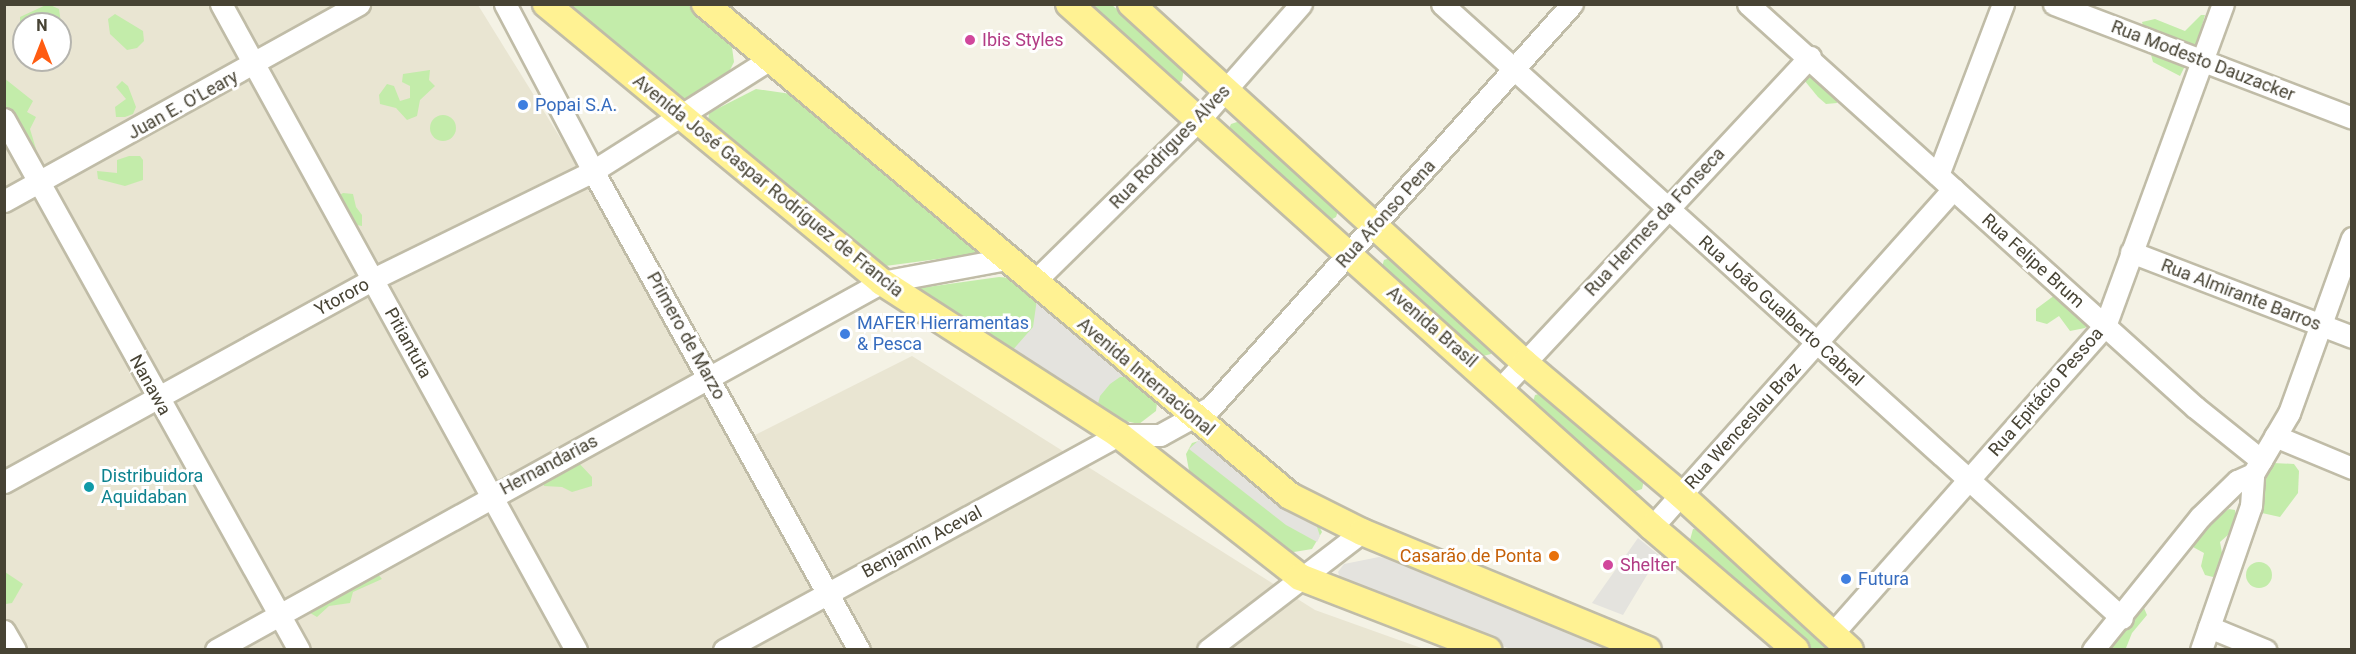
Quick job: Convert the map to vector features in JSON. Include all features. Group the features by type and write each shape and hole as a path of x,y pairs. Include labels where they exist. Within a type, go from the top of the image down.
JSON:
{"main road":[{"name":"Avenida Internacional","path":"705,4 1033,283 1290,496 1362,532 1648,650"},
{"name":"Avenida Brasil","path":"1069,4 1501,388 1652,527 1796,650"},
{"name":"Avenida Brasil","path":"1131,4 1374,227 1526,363 1681,495 1841,641"},
{"name":"Avenida José Gaspar Rodríguez de Francia","path":"546,5 882,282 1119,435 1300,577 1488,650"}],"street":[{"name":"Pitiantuta","path":"222,4 576,650"},
{"name":"Juan E. O'Leary","path":"4,201 255,65 359,4"},
{"name":"Rua Rodrigues Alves","path":"1033,283 1200,119 1301,4"},
{"name":"Rua João Gualberto Cabral","path":"1442,4 1517,70 1666,209 2122,618"},
{"name":"Rua Afonso Pena","path":"1119,435 1150,436 1170,431 1194,418 1224,395 1517,70 1572,4"},
{"name":"Rua Felipe Brum","path":"1748,4 2105,326 2257,467"},
{"path":"1946,182 2003,4"},
{"name":"Rua Modesto Dauzacker","path":"2054,4 2352,118"},
{"name":"Rua Epitácio Pessoa","path":"1841,641 1969,480 2105,326 2223,4"},
{"name":"Primero de Marzo","path":"513,10 593,171 711,379 859,650"},
{"name":"Rua Hermes da Fonseca","path":"1501,388 1809,57"},
{"name":"Ytororo","path":"4,482 373,279 593,171 770,59"},
{"name":"Nanawa","path":"4,119 299,650"},
{"name":"Rua Wenceslau Braz","path":"1652,527 1818,343 1946,182"},
{"path":"2201,650 2250,506 2257,467 2289,413 2352,238"},
{"name":"Rua Almirante Barros","path":"2131,252 2352,337"},
{"name":"Hernandarias","path":"216,650 492,496 711,379 882,282 1006,259"},
{"path":"1169,472 1164,449 1170,431"},
{"name":"Benjamín Aceval","path":"724,650 1119,435"},
{"path":"2275,436 2352,468"},
{"path":"2093,650 2122,618 2200,517 2237,481 2257,467"},
{"path":"1208,650 1300,577 1362,532"},
{"path":"2209,627 2265,650"},
{"path":"4,631 15,650"}],"shaded area":[{"path":"4,5 478,5 628,247 733,446 912,356 1315,610 1424,649 5,649"},
{"path":"1037,299 1129,377 1120,377 1110,384 1100,396 1096,411 1011,352 1033,327"},
{"path":"1199,440 1207,441 1315,521 1320,536 1317,542 1286,525 1189,449"},
{"path":"1638,538 1659,555 1623,615 1592,603"},
{"path":"1379,557 1391,559 1618,649 1511,649 1441,625 1341,581 1338,572 1344,564"}],"green space":[{"path":"48,4 59,9 59,12 31,12"},
{"path":"564,5 688,5 731,40 734,62 728,74 685,99 677,98"},
{"path":"1075,5 1112,5 1184,67 1182,81 1172,86"},
{"path":"115,14 143,31 144,41 137,48 127,50 110,34 108,19"},
{"path":"2201,15 2205,15 2197,44 2186,46 2171,38 2169,42 2186,64 2180,76 2153,62 2142,22 2155,19 2185,31"},
{"path":"430,70 429,80 435,86 420,100 417,116 407,120 396,108 380,104 379,95 387,84 394,86 400,101 410,98 410,86 402,82 403,74"},
{"path":"1803,71 1813,71 1835,91 1837,103 1826,104 1818,97 1804,80"},
{"path":"4,78 33,101 27,112 36,117 30,129 42,169 7,118"},
{"path":"122,81 128,86 136,107 133,114 116,117 115,107 126,99 116,87"},
{"path":"756,89 791,94 976,249 975,254 878,267 708,122 709,113"},
{"path":"443,115 452,119 456,128 452,137 443,141 434,137 430,128 434,119"},
{"path":"1243,120 1339,208 1336,217 1327,222 1228,131 1231,124"},
{"path":"129,156 140,156 143,160 143,180 125,186 98,179 97,171 117,173 117,160"},
{"path":"343,193 353,194 356,207 362,215 362,226 351,224 338,196"},
{"path":"1396,256 1492,349 1491,354 1479,357 1381,270 1384,260"},
{"path":"999,277 1011,278 1039,304 1035,328 1016,353 1011,354 913,289"},
{"path":"2059,292 2091,322 2085,328 2070,331 2059,316 2047,324 2036,321 2036,309"},
{"path":"1126,373 1157,403 1156,411 1139,424 1107,417 1094,408 1098,395 1111,380"},
{"path":"1547,392 1644,480 1642,489 1630,493 1532,405 1535,395"},
{"path":"1202,440 1317,522 1322,532 1312,549 1288,553 1190,476 1186,454 1192,443"},
{"path":"575,459 592,477 592,486 572,492 562,487 544,486 541,478"},
{"path":"2273,463 2294,464 2299,471 2298,493 2280,517 2262,513 2255,504"},
{"path":"2229,509 2235,510 2236,515 2229,534 2220,542 2225,569 2213,577 2205,575 2201,566 2204,553 2193,547 2194,540 2209,522"},
{"path":"1701,528 1836,649 1811,649 1690,540 1693,529"},
{"path":"2259,562 2268,566 2272,575 2268,584 2259,588 2250,584 2246,575 2250,566"},
{"path":"5,572 23,584 12,603 6,604"},
{"path":"376,572 382,579 353,592 350,603 329,606 317,617 305,610"},
{"path":"2141,601 2147,615 2132,633 2126,648 2103,649"}],"place":[{"name":"Ibis Styles","path":"970,40"},
{"name":"Popai S.A.","path":"523,105"},
{"name":"MAFER Hierramentas & Pesca","path":"845,334"},
{"name":"Distribuidora Aquidaban","path":"89,487"},
{"name":"Casarão de Ponta","path":"1554,556"},
{"name":"Shelter","path":"1608,565"},
{"name":"Futura","path":"1846,579"}]}
